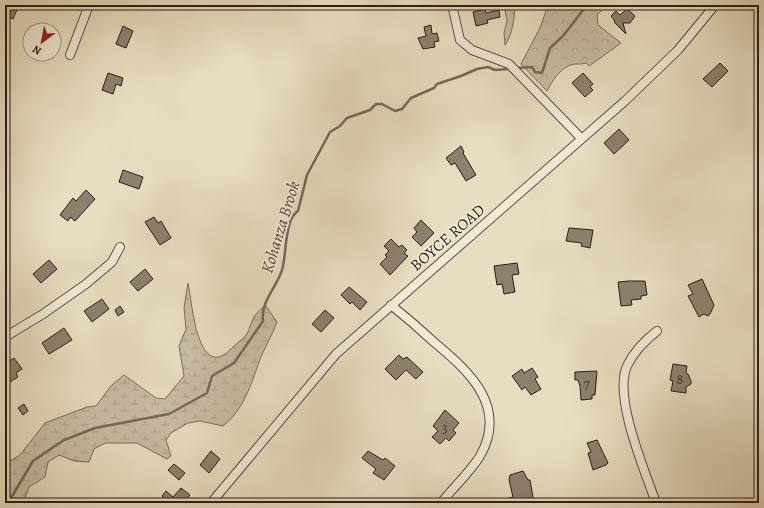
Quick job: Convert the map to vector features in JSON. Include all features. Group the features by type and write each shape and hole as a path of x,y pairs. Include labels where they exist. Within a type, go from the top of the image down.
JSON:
{"street":[{"path":"70,55 90,5"},
{"path":"452,5 460,40 472,50 509,64 581,138"},
{"name":"BOYCE ROAD","path":"211,503 336,354 625,101 678,50 715,5"},
{"path":"5,337 43,314 86,284 112,262 120,247"},
{"path":"391,305 465,368 480,388 491,420 487,438 480,456 441,503"},
{"path":"656,503 627,414 624,401 623,381 626,367 637,349 657,331"}],"green space":[{"path":"504,5 515,6 514,21 505,45 504,33 507,21"},
{"path":"548,5 607,5 597,15 598,25 621,43 589,66 586,63 572,64 566,67 556,76 547,91 521,64 540,28"},
{"path":"188,283 198,336 210,356 220,357 241,340 247,334 255,315 265,305 277,322 261,357 246,397 236,412 223,426 200,421 188,423 171,433 166,440 171,456 167,459 137,443 105,443 94,449 89,462 74,461 59,455 48,462 45,477 29,487 23,503 5,503 5,464 20,455 45,423 87,407 96,406 111,386 124,375 156,398 165,399 184,376 179,346 186,329 184,308"}],"building":[{"path":"5,5 19,5 13,19 5,15"},
{"path":"485,9 486,13 499,10 500,17 487,20 488,23 476,26 473,12"},
{"path":"627,9 635,16 630,23 623,23 626,34 614,22 615,21 611,16 616,11 620,15"},
{"path":"431,25 432,34 437,33 439,41 434,42 435,47 423,49 418,38 426,36 424,27"},
{"path":"123,26 133,31 126,48 116,44"},
{"path":"720,63 728,71 712,87 703,79"},
{"path":"108,73 123,78 121,86 116,84 113,94 102,90"},
{"path":"583,73 593,84 590,87 593,90 585,97 572,83"},
{"path":"619,129 629,140 614,154 604,143"},
{"path":"461,146 464,152 463,153 476,175 466,181 455,163 451,165 446,158"},
{"path":"123,170 143,177 139,189 119,182"},
{"path":"86,190 95,199 75,221 70,217 68,221 60,215 73,198 76,201"},
{"path":"154,217 158,223 161,221 171,238 160,245 145,222"},
{"path":"421,220 434,233 421,246 412,237 417,232 414,228"},
{"path":"569,228 593,230 590,248 581,246 582,243 566,241"},
{"path":"391,239 399,247 402,245 407,250 404,253 408,256 390,275 380,264 387,257 385,255 389,251 384,246"},
{"path":"49,260 57,269 41,283 33,274"},
{"path":"517,263 519,274 512,275 515,292 504,294 502,284 497,285 494,266"},
{"path":"145,269 153,279 138,291 130,282"},
{"path":"702,279 714,305 708,316 704,314 699,317 688,296 693,294 688,285"},
{"path":"645,281 647,295 641,296 641,299 631,300 632,305 621,306 618,282"},
{"path":"349,287 367,302 360,310 352,302 350,304 341,295"},
{"path":"102,299 109,309 92,322 84,311"},
{"path":"120,306 124,312 118,316 115,310"},
{"path":"325,310 334,318 321,332 312,324"},
{"path":"64,328 72,340 49,354 42,343"},
{"path":"399,355 403,359 407,357 423,372 416,379 406,370 396,380 385,369"},
{"path":"14,358 22,369 16,373 18,377 10,382 8,378 5,380 5,364"},
{"path":"673,364 687,366 686,373 688,374 691,384 686,387 686,393 671,391 673,381 670,380"},
{"path":"532,368 538,377 535,379 541,389 531,395 525,387 522,390 512,376 522,369 524,373"},
{"path":"597,371 595,395 592,395 592,399 581,400 580,386 578,380 575,380 575,372"},
{"path":"24,404 28,411 23,415 18,408"},
{"path":"445,410 459,423 453,430 456,433 449,441 446,438 440,444 432,437 438,431 433,426"},
{"path":"597,440 608,463 593,470 588,453 591,452 587,443"},
{"path":"211,451 220,459 209,473 200,465"},
{"path":"368,451 383,460 385,458 395,466 384,480 373,473 376,469 362,458"},
{"path":"174,464 185,473 179,480 168,470"},
{"path":"523,471 528,480 530,480 534,503 498,503 498,501 513,497 509,480 510,475"},
{"path":"181,488 190,495 184,503 168,503 162,496 166,491 173,497"}],"waterway":[{"name":"Kohanza Brook","path":"516,68 532,67 535,72 542,73 550,48 563,36 587,5"},
{"name":"Kohanza Brook","path":"8,503 33,461 64,440 95,428 169,414 207,393 212,376 234,363 263,321 266,301 280,276 284,263 290,222 293,215 298,211 307,175 330,132 340,126 347,118 370,110 376,104 382,104 395,111 402,109 411,98 434,88 437,84 477,69 488,67 495,70 511,69"}]}
